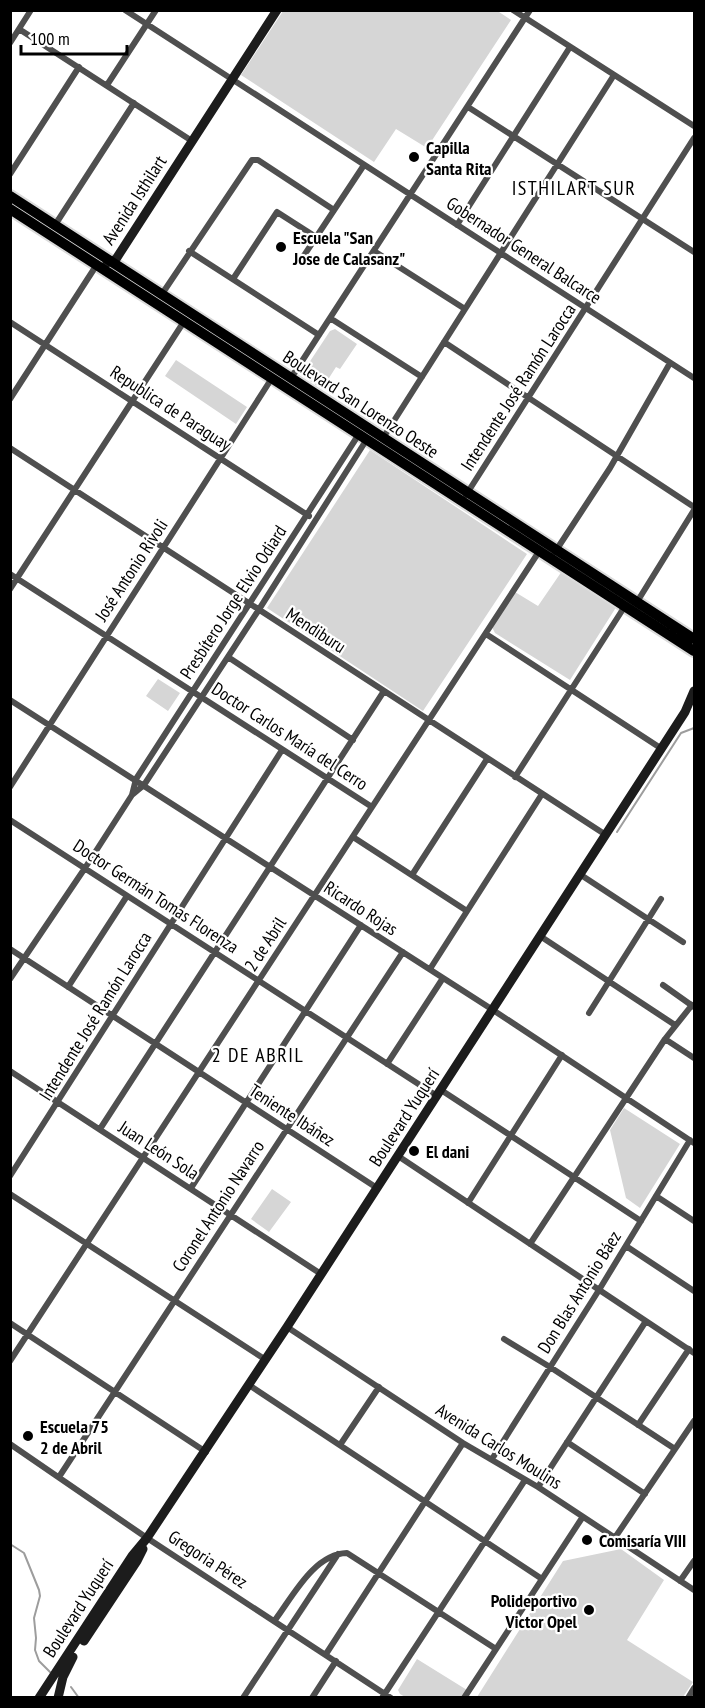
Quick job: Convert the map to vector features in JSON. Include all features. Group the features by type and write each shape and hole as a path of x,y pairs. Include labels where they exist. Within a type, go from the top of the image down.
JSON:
{"main road":[{"name":"Avenida Isthilart","path":"99,266 116,259 278,10"},
{"name":"Boulevard San Lorenzo Oeste","path":"11,202 55,225 162,294 187,316"},
{"name":"Boulevard San Lorenzo Oeste","path":"11,202 99,266 187,316 542,547 637,602 694,639"},
{"name":"Boulevard San Lorenzo Oeste","path":"366,432 383,438 465,497"},
{"name":"Boulevard San Lorenzo Oeste","path":"554,554 694,651"},
{"name":"Boulevard Yuquerí","path":"39,1698 132,1556 206,1452 540,936 690,710 694,690"},
{"name":"Boulevard Yuquerí","path":"58,1698 69,1663 137,1561 147,1538"}],"street":[{"path":"11,40 31,10"},
{"name":"Gobernador General Balcarce","path":"125,10 694,378"},
{"path":"107,85 156,10"},
{"path":"513,10 694,126"},
{"path":"288,382 530,10"},
{"path":"19,29 192,141"},
{"path":"457,225 570,47"},
{"path":"10,174 79,67"},
{"path":"383,438 614,75"},
{"path":"55,225 134,103"},
{"path":"468,107 694,252"},
{"name":"Intendente José Ramón Larocca","path":"465,497 694,138"},
{"path":"162,294 251,161 258,160 334,210"},
{"path":"301,261 364,165"},
{"path":"233,279 277,212 316,237"},
{"path":"189,251 319,335"},
{"path":"374,251 465,309"},
{"name":"Avenida Isthilart","path":"10,399 94,269 99,266"},
{"path":"10,588 187,316"},
{"path":"330,318 422,377"},
{"name":"Republica de Paraguay","path":"10,322 315,520"},
{"path":"444,342 694,508 637,602"},
{"path":"554,554 617,455 670,363"},
{"name":"José Antonio Rívoli","path":"10,787 274,374"},
{"name":"Presbítero Jorge Elvio Odiard","path":"132,795 136,780 249,604 307,515 366,432"},
{"name":"Presbítero Jorge Elvio Odiard","path":"10,979 132,795 144,785 228,657 315,520 366,432"},
{"name":"Mendiburu","path":"10,448 606,835"},
{"name":"2 de Abril","path":"10,1361 542,547"},
{"name":"Doctor Carlos María del Cerro","path":"10,574 372,807"},
{"path":"515,777 625,605"},
{"path":"486,634 662,749"},
{"path":"228,657 353,740"},
{"path":"100,1129 384,691"},
{"name":"Ricardo Rojas","path":"10,700 493,1010 692,1142"},
{"name":"Intendente José Ramón Larocca","path":"10,1176 282,750"},
{"path":"412,875 487,759"},
{"path":"429,969 542,794"},
{"name":"Doctor Germán Tomas Florenza","path":"10,820 387,1064 511,1135 640,1221"},
{"path":"353,837 467,911"},
{"path":"581,875 683,942"},
{"path":"68,987 127,896"},
{"path":"589,1013 662,899"},
{"path":"191,1188 361,926"},
{"path":"540,936 675,1025"},
{"name":"Teniente Ibáñez","path":"10,949 377,1188"},
{"name":"Coronel Antonio Navarro","path":"59,1477 403,952"},
{"path":"387,1064 443,978"},
{"path":"530,1244 664,1039 693,1006 663,985"},
{"path":"664,1039 694,1058"},
{"path":"468,1203 562,1055"},
{"name":"Juan León Sola","path":"10,1071 321,1274"},
{"name":"Don Blas Antonio Báez","path":"492,1459 640,1221 692,1142"},
{"path":"398,1156 692,1351 638,1425"},
{"path":"10,1194 266,1360"},
{"path":"656,1196 694,1221"},
{"path":"626,1246 694,1291"},
{"path":"538,1487 646,1321"},
{"path":"10,1323 206,1452"},
{"name":"Avenida Carlos Moulins","path":"287,1327 463,1443 538,1487 694,1590"},
{"path":"504,1339 675,1449"},
{"path":"249,1385 542,1579"},
{"path":"340,1446 379,1387"},
{"path":"614,1539 694,1421"},
{"path":"326,1654 463,1443"},
{"path":"567,1443 645,1494"},
{"name":"Gregoria Pérez","path":"10,1444 147,1538 275,1620 386,1696"},
{"path":"386,1696 525,1480"},
{"path":"464,1698 582,1518"},
{"path":"243,1698 338,1553"},
{"path":"275,1620 314,1568 324,1559 338,1553 347,1553 496,1649"},
{"path":"680,1581 694,1561"},
{"path":"312,1698 336,1661"},
{"path":"688,1698 694,1688"}],"shaded area":[{"path":"496,10 511,20 427,148 396,129 374,162 241,75 283,11"},
{"path":"335,329 357,344 340,369 336,367 322,389 301,375 330,331"},
{"path":"176,360 247,407 236,424 165,376"},
{"path":"370,450 527,554 423,711 267,608"},
{"path":"562,571 615,606 570,680 495,633 492,627 515,592 538,606"},
{"path":"158,679 180,693 168,711 146,696"},
{"path":"624,1108 680,1144 640,1208 626,1198 610,1130"},
{"path":"272,1189 291,1202 269,1232 251,1219"},
{"name":"Polideportivo Victor Opel","path":"621,1549 664,1580 627,1640 693,1682 683,1697 477,1697 563,1561"},
{"path":"417,1659 467,1690 462,1698 405,1697 400,1694 398,1690"}],"waterway":[{"path":"617,832 681,733 694,728"},
{"path":"10,1544 24,1553 39,1590 40,1596 34,1618 35,1650 39,1661 50,1672"},
{"path":"71,1687 79,1698"}],"place":[{"name":"Capilla Santa Rita","path":"414,157"},
{"name":"Escuela \"San Jose de Calasanz\"","path":"281,247"},
{"name":"El dani","path":"414,1151"},
{"name":"Escuela 75 2 de Abril","path":"28,1436"},
{"name":"Comisaría VIII","path":"587,1540"},
{"name":"Polideportivo Victor Opel","path":"589,1610"}],"district":[{"name":"ISTHILART SUR","path":"574,188"},
{"name":"2 DE ABRIL","path":"258,1055"}]}
